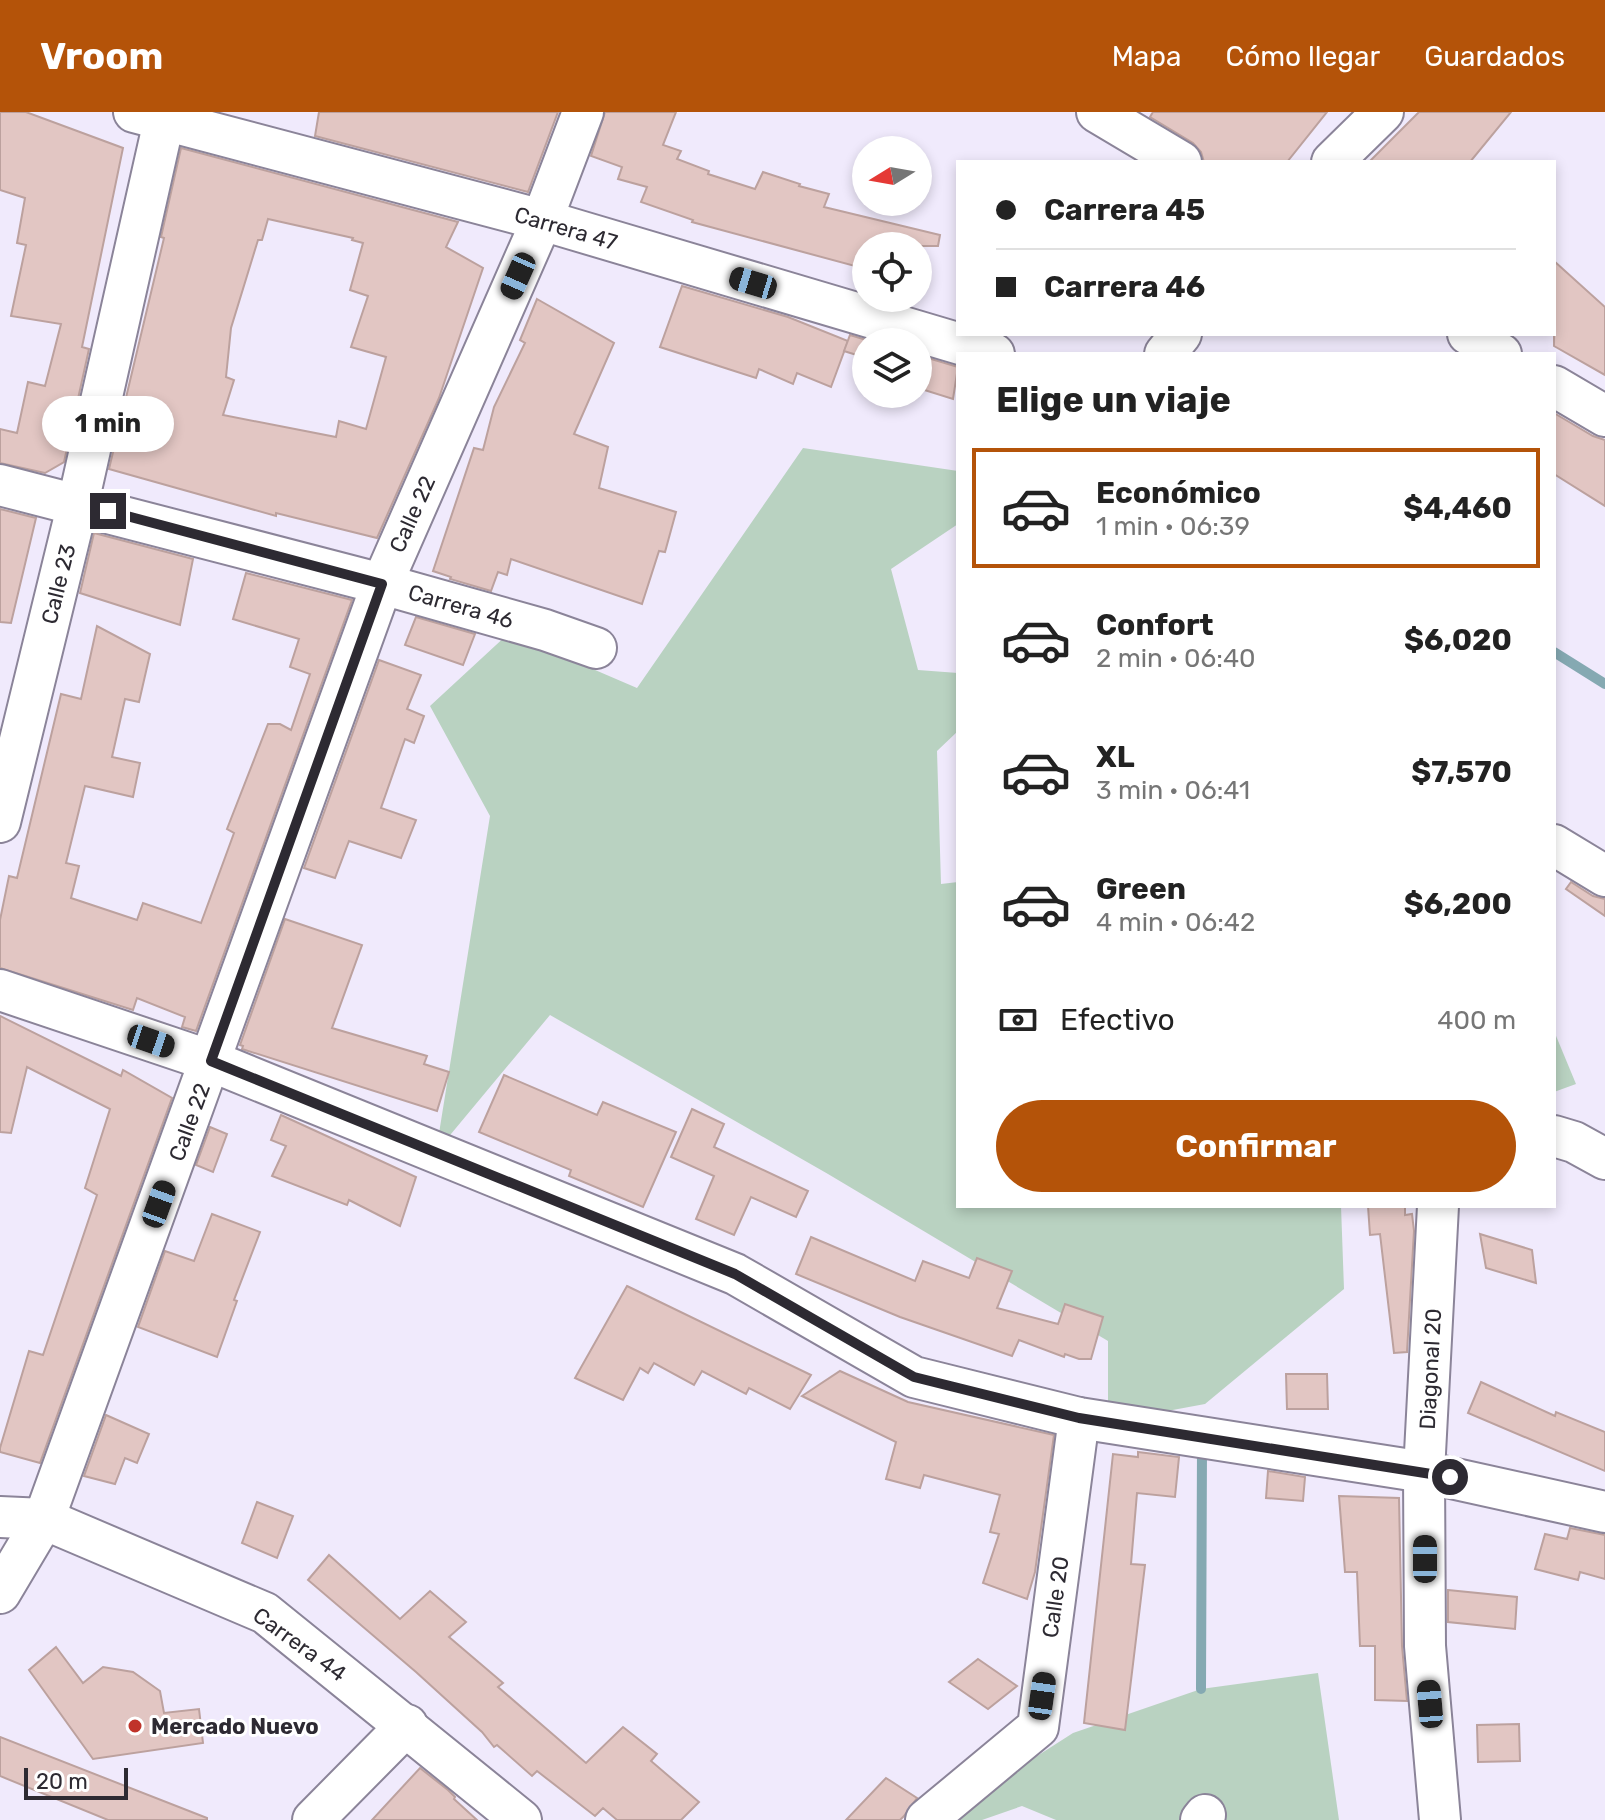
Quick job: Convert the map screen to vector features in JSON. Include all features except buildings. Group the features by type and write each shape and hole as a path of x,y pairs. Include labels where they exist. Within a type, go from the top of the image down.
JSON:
{"street":[{"name":"Calle 22","path":"0,1593 44,1519 382,584 542,220 583,112"},
{"path":"1097,112 1178,160"},
{"path":"1334,160 1383,112"},
{"name":"Carrera 47","path":"155,114 542,220 987,352"},
{"name":"Calle 23","path":"0,822 78,503 155,114"},
{"path":"1167,352 1179,336"},
{"path":"1471,336 1498,352"},
{"path":"1556,387 1605,416"},
{"name":"Carrera 46","path":"0,485 382,584 545,630 596,648"},
{"path":"1556,846 1605,876"},
{"path":"0,990 211,1061 735,1274 914,1377 1079,1418 1424,1472 1605,1512"},
{"path":"1556,1137 1574,1142 1605,1159"},
{"name":"Diagonal 20","path":"1438,1208 1424,1472 1425,1646 1440,1820"},
{"name":"Calle 20","path":"926,1820 1038,1727 1079,1418"},
{"name":"Carrera 44","path":"0,1517 44,1519 265,1613 521,1820"},
{"path":"313,1820 407,1725"}],"green space":[{"path":"803,448 956,471 956,525 891,569 918,670 956,673 956,733 937,751 941,884 956,882 956,1208 1341,1208 1344,1289 1205,1404 1108,1422 1108,1341 828,1174 550,1015 436,1152 490,816 430,706 509,633 637,688"},
{"path":"1556,1036 1576,1084 1556,1091"},
{"path":"1318,1673 1339,1820 1056,1820 1022,1806 982,1820 937,1820 1073,1733 1201,1689"}],"waterway":[{"path":"1556,653 1605,684"},
{"path":"1201,1689 1202,1447"}],"place":[{"name":"Mercado Nuevo","path":"135,1726"}],"route":[{"path":"108,511 382,584 211,1061 735,1274 914,1377 1079,1418 1450,1477"}]}
